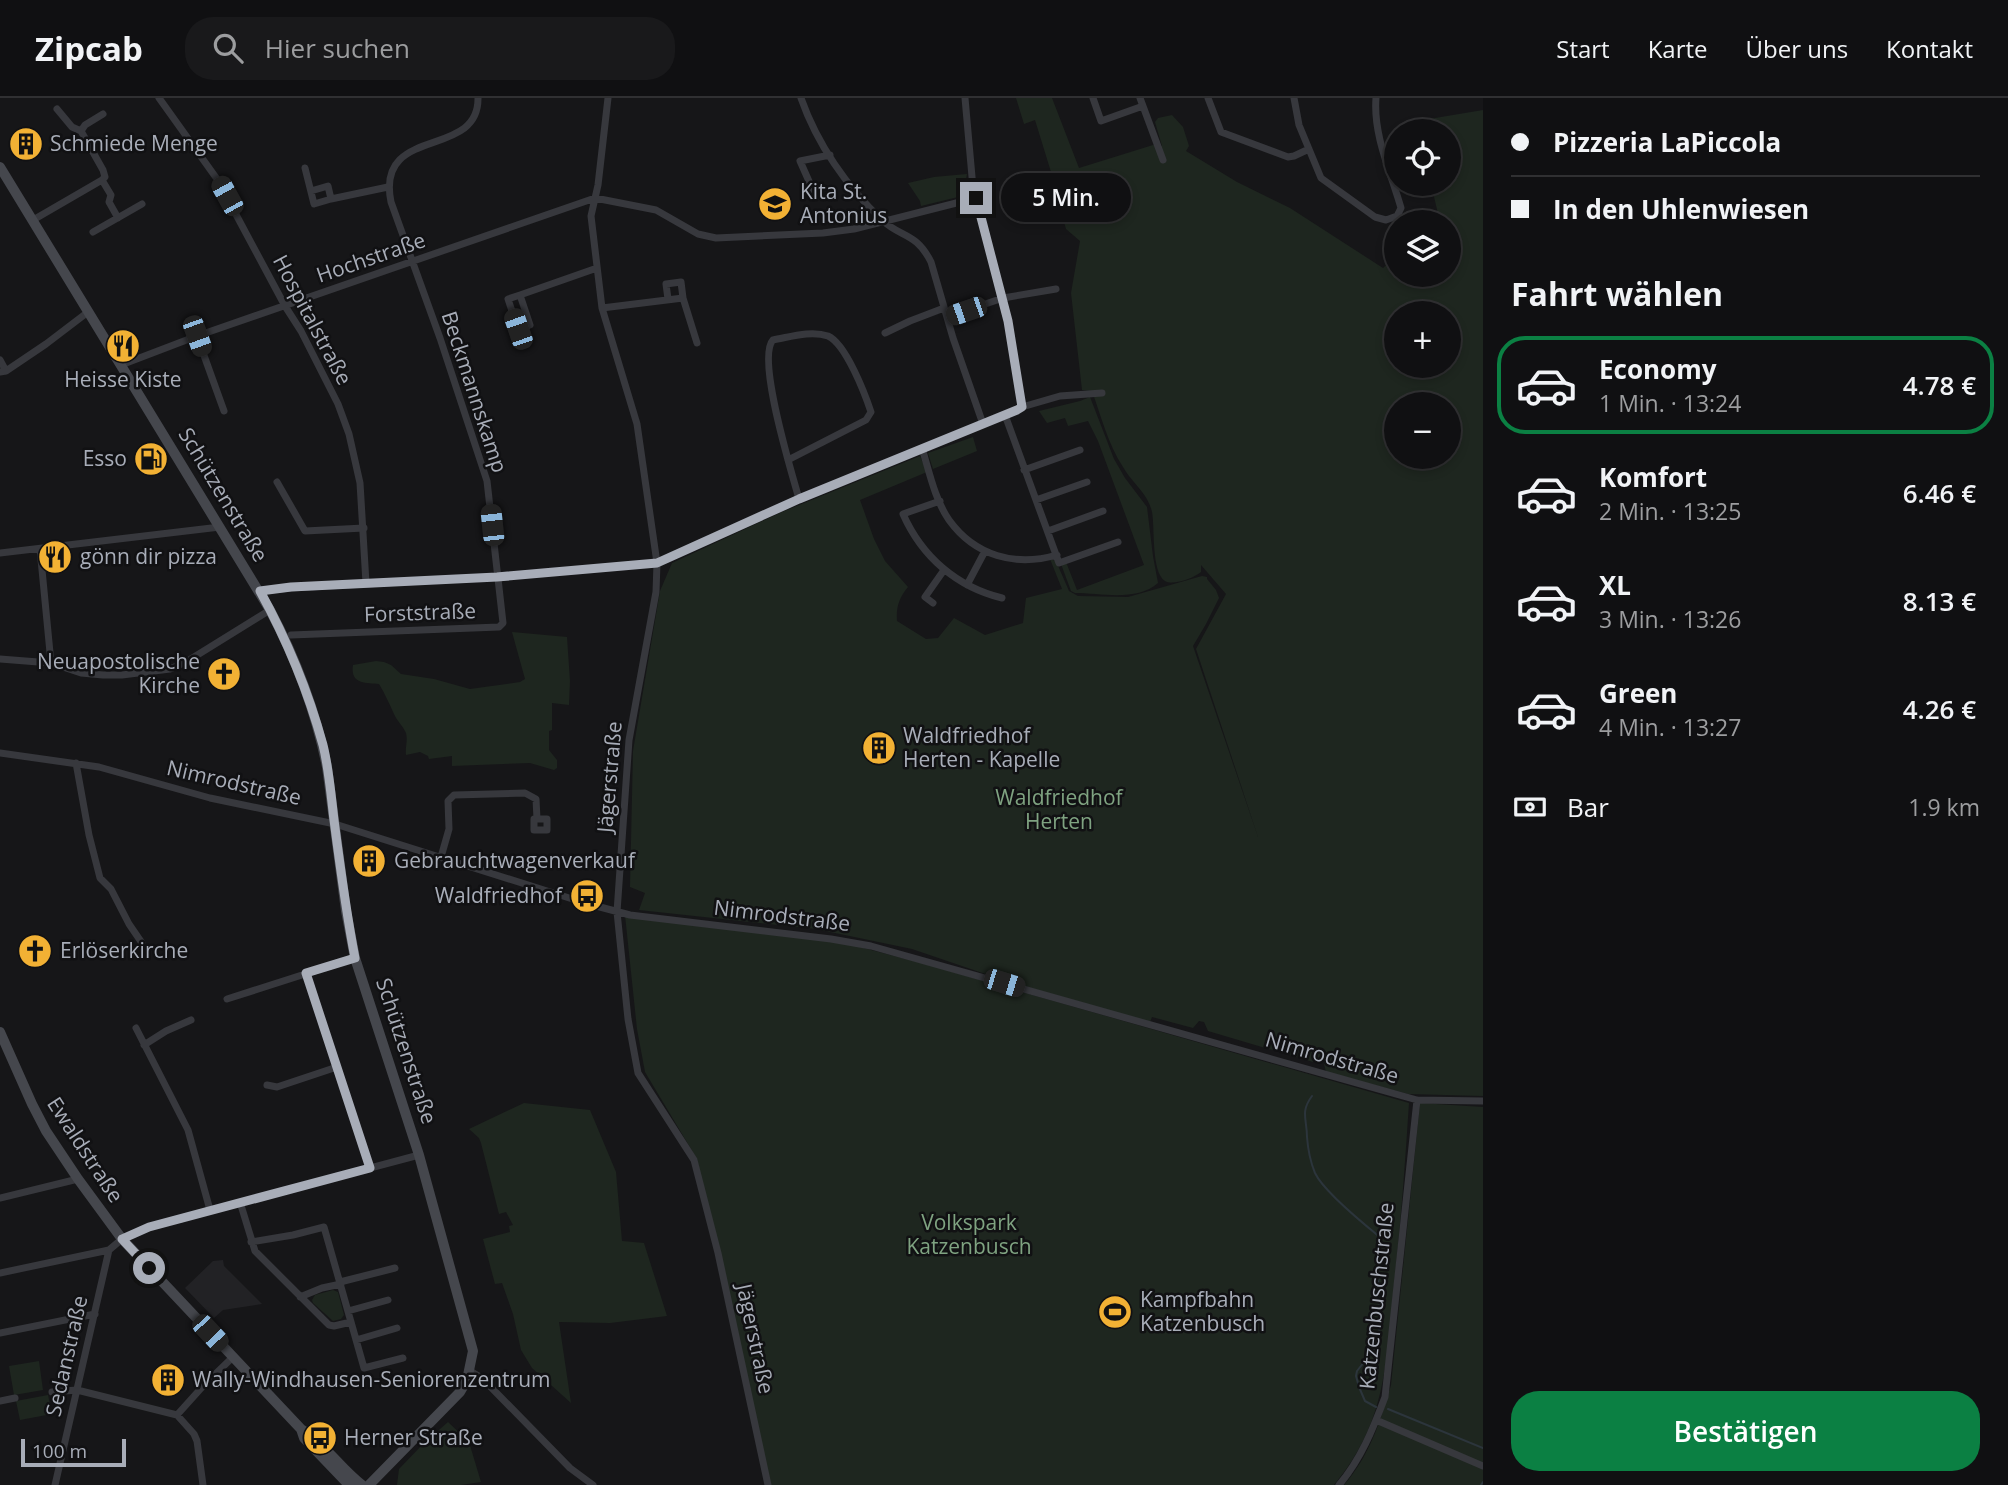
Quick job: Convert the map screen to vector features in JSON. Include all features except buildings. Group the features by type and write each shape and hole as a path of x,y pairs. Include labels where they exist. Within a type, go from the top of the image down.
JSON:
{"main road":[{"name":"Schützenstraße","path":"0,167 260,591 284,636 315,721 327,767 355,958 419,1155 471,1339 473,1351 470,1371"},
{"name":"Ewaldstraße","path":"0,1032 46,1131 122,1239 301,1429 314,1437 349,1475 362,1485"},
{"path":"369,1485 455,1398 470,1371"},
{"name":"Ewaldstraße","path":"301,1429 304,1438 349,1485"}],"street":[{"name":"Hospitalstraße","path":"159,98 217,179 338,404 349,435 360,482 366,583"},
{"path":"305,168 314,204 388,187 391,170 406,154 462,131 476,113 478,98"},
{"name":"Jägerstraße","path":"608,98 600,171 591,216 601,308 637,424 657,563 656,592 629,740 617,912 628,1019 638,1073 694,1160 721,1266 768,1485"},
{"path":"801,98 808,119 852,187 884,223 909,236 926,252 983,424"},
{"path":"965,98 973,188 1003,298 1022,407"},
{"path":"1093,98 1101,121 1142,102 1163,160"},
{"path":"1208,98 1221,132 1288,157 1309,149"},
{"path":"1294,98 1299,125 1321,178 1375,217 1386,220 1397,216 1401,208 1385,162 1375,114 1376,98"},
{"path":"33,220 104,177 103,170 81,131 72,127 57,109"},
{"path":"81,131 85,125 103,114"},
{"path":"816,197 800,161 830,155"},
{"path":"102,180 111,195 109,202 118,218"},
{"path":"311,191 328,186 331,199"},
{"name":"Beckmannskamp","path":"388,187 486,481 497,577"},
{"name":"Hochstraße","path":"121,365 594,198"},
{"path":"594,198 656,210 698,234 716,238 823,233 884,223 976,198"},
{"path":"93,232 142,204"},
{"path":"520,295 597,268"},
{"path":"668,299 666,284 681,282 683,298 697,342"},
{"path":"947,317 1003,298 1056,289"},
{"path":"601,308 683,298"},
{"path":"885,333 944,309"},
{"path":"0,360 3,372 88,312"},
{"path":"788,460 866,420 871,412 851,364 835,341 827,336 808,334 773,340 769,344 770,377 778,424 788,460 799,499"},
{"path":"197,336 224,411"},
{"path":"260,591 291,587 497,577 657,563 799,499 1022,407 1060,396 1102,393"},
{"path":"1005,415 1059,563 1118,542"},
{"path":"922,448 948,519 973,544 997,557 1014,560 1034,560 1057,555"},
{"path":"1024,470 1080,450"},
{"path":"278,482 304,531 364,528"},
{"path":"1036,500 1087,482"},
{"path":"940,501 903,514 922,547 944,570 967,585 1002,598"},
{"path":"1048,531 1103,511"},
{"path":"0,554 220,527"},
{"path":"40,549 51,663"},
{"path":"967,585 985,551"},
{"path":"933,603 925,597 944,570"},
{"name":"Forststraße","path":"291,635 499,627 503,623 497,577"},
{"path":"0,659 51,663 81,673 103,675 170,669 186,662 270,610"},
{"name":"Nimrodstraße","path":"0,753 120,772 200,796 335,824 617,912 871,946 1417,1100 1483,1101"},
{"path":"76,763 100,878 111,889 142,943"},
{"path":"440,857 449,829 448,802 454,795 525,793 536,799 537,819"},
{"path":"227,999 355,958"},
{"path":"306,973 370,1168"},
{"path":"144,1045 191,1020"},
{"path":"136,1028 188,1130 211,1210"},
{"path":"267,1084 277,1087 337,1067"},
{"name":"Katzenbuschstraße","path":"1339,1485 1354,1466 1385,1397 1417,1100"},
{"path":"0,1273 109,1250 122,1239 149,1227 419,1155"},
{"path":"0,1198 78,1179"},
{"path":"240,1202 255,1251 329,1325 351,1322"},
{"path":"251,1242 324,1227 364,1368 403,1358"},
{"name":"Sedanstraße","path":"55,1485 109,1250"},
{"path":"300,1297 322,1288 395,1268"},
{"path":"348,1311 388,1300"},
{"path":"0,1333 95,1314"},
{"path":"356,1340 397,1328"},
{"path":"177,1415 233,1357"},
{"path":"470,1371 482,1378 570,1468 593,1485"},
{"path":"52,1392 77,1390 177,1415 197,1441 203,1485"},
{"path":"0,1401 15,1398"},
{"path":"1376,1420 1483,1466"}],"shaded area":[{"path":"223,1260 224,1266 262,1304 223,1310 214,1318 185,1288 213,1261"}],"green space":[{"name":"Waldfriedhof Herten","path":"1016,98 1052,98 1079,168 1153,145 1162,146 1155,122 1158,118 1172,115 1183,127 1189,146 1186,151 1237,182 1290,208 1384,267 1384,287 1461,287 1461,210 1437,210 1434,196 1461,196 1461,119 1429,119 1483,110 1483,1096 1408,1094 1326,1072 1322,1056 1313,1062 1208,1031 1204,1022 1199,1021 1193,1028 1152,1017 1150,1022 1006,981 912,949 816,929 639,910 645,893 630,887 633,751 660,591 672,563 782,512 920,456 927,472 860,500 885,561 908,587 899,603 897,621 926,639 938,638 954,618 985,635 1023,623 1026,598 1062,589 1050,559 1056,561 1069,591 1078,596 1128,597 1202,576 1207,577 1219,598 1193,646 1258,837 1196,649 1226,594 1201,565 1201,572 1183,581 1173,583 1165,581 1161,576 1157,569 1150,505 1113,449 1092,391 1082,390 1071,293 1080,241 1066,229 1053,183 1060,181 1058,171 1051,172 1035,120 1024,124"},
{"path":"967,174 958,197 921,206 908,183 934,177"},
{"path":"1090,397 1114,459 1147,507 1158,583 1140,593 1075,593 1071,591 1061,564 1066,562 1077,590 1144,565 1088,421 1068,426 1065,418 1047,423 1039,411"},
{"path":"973,437 977,451 933,469 928,453"},
{"path":"512,632 567,637 569,705 552,703 552,730 549,731 549,750 557,760 557,768 554,770 530,763 452,766 452,756 429,759 420,752 406,755 406,733 379,684 360,681 354,676 353,665 376,661 391,665 401,674 434,679 470,689 520,682 525,679"},
{"name":"Volkspark Katzenbusch","path":"625,915 829,939 1409,1103 1399,1239 1381,1390 1365,1438 1334,1485 768,1485 697,1159 645,1072 637,1029"},
{"path":"524,1103 590,1110 616,1172 622,1241 644,1243 667,1316 610,1323 559,1322 571,1403 532,1368 521,1350 513,1314 502,1283 495,1284 483,1239 510,1232 509,1226 513,1225 506,1212 499,1214 481,1143 469,1129"},
{"path":"1420,1103 1483,1107 1483,1485 1344,1485 1367,1450 1391,1385"},
{"path":"333,1290 338,1292 344,1315 333,1321 312,1300 315,1295"},
{"path":"39,1361 43,1390 14,1395 9,1366"},
{"path":"48,1395 52,1414 20,1420 16,1401"},
{"path":"448,1422 469,1442 481,1482 461,1485 397,1485 399,1469"}],"waterway":[{"path":"1312,1096 1305,1116 1309,1151 1315,1173 1355,1217 1381,1238 1379,1343 1356,1376 1365,1401 1376,1407"},
{"path":"1388,1409 1483,1448"}],"place":[{"name":"Schmiede Menge","path":"26,144"},
{"name":"Kita St. Antonius","path":"775,204"},
{"name":"Heisse Kiste","path":"123,346"},
{"name":"Esso","path":"151,459"},
{"name":"gönn dir pizza","path":"55,557"},
{"name":"Neuapostolische Kirche","path":"224,674"},
{"name":"Waldfriedhof Herten - Kapelle","path":"879,748"},
{"name":"Gebrauchtwagenverkauf","path":"369,861"},
{"name":"Waldfriedhof","path":"587,896"},
{"name":"Erlöserkirche","path":"35,951"},
{"name":"Kampfbahn Katzenbusch","path":"1115,1312"},
{"name":"Wally-Windhausen-Seniorenzentrum","path":"168,1380"},
{"name":"Herner Straße","path":"320,1438"}],"route":[{"path":"149,1268 122,1239 149,1227 370,1168 306,973 355,958 323,746 284,636 260,591 291,587 497,577 657,563 799,499 1017,410 1022,407 1008,321 976,198"}]}
